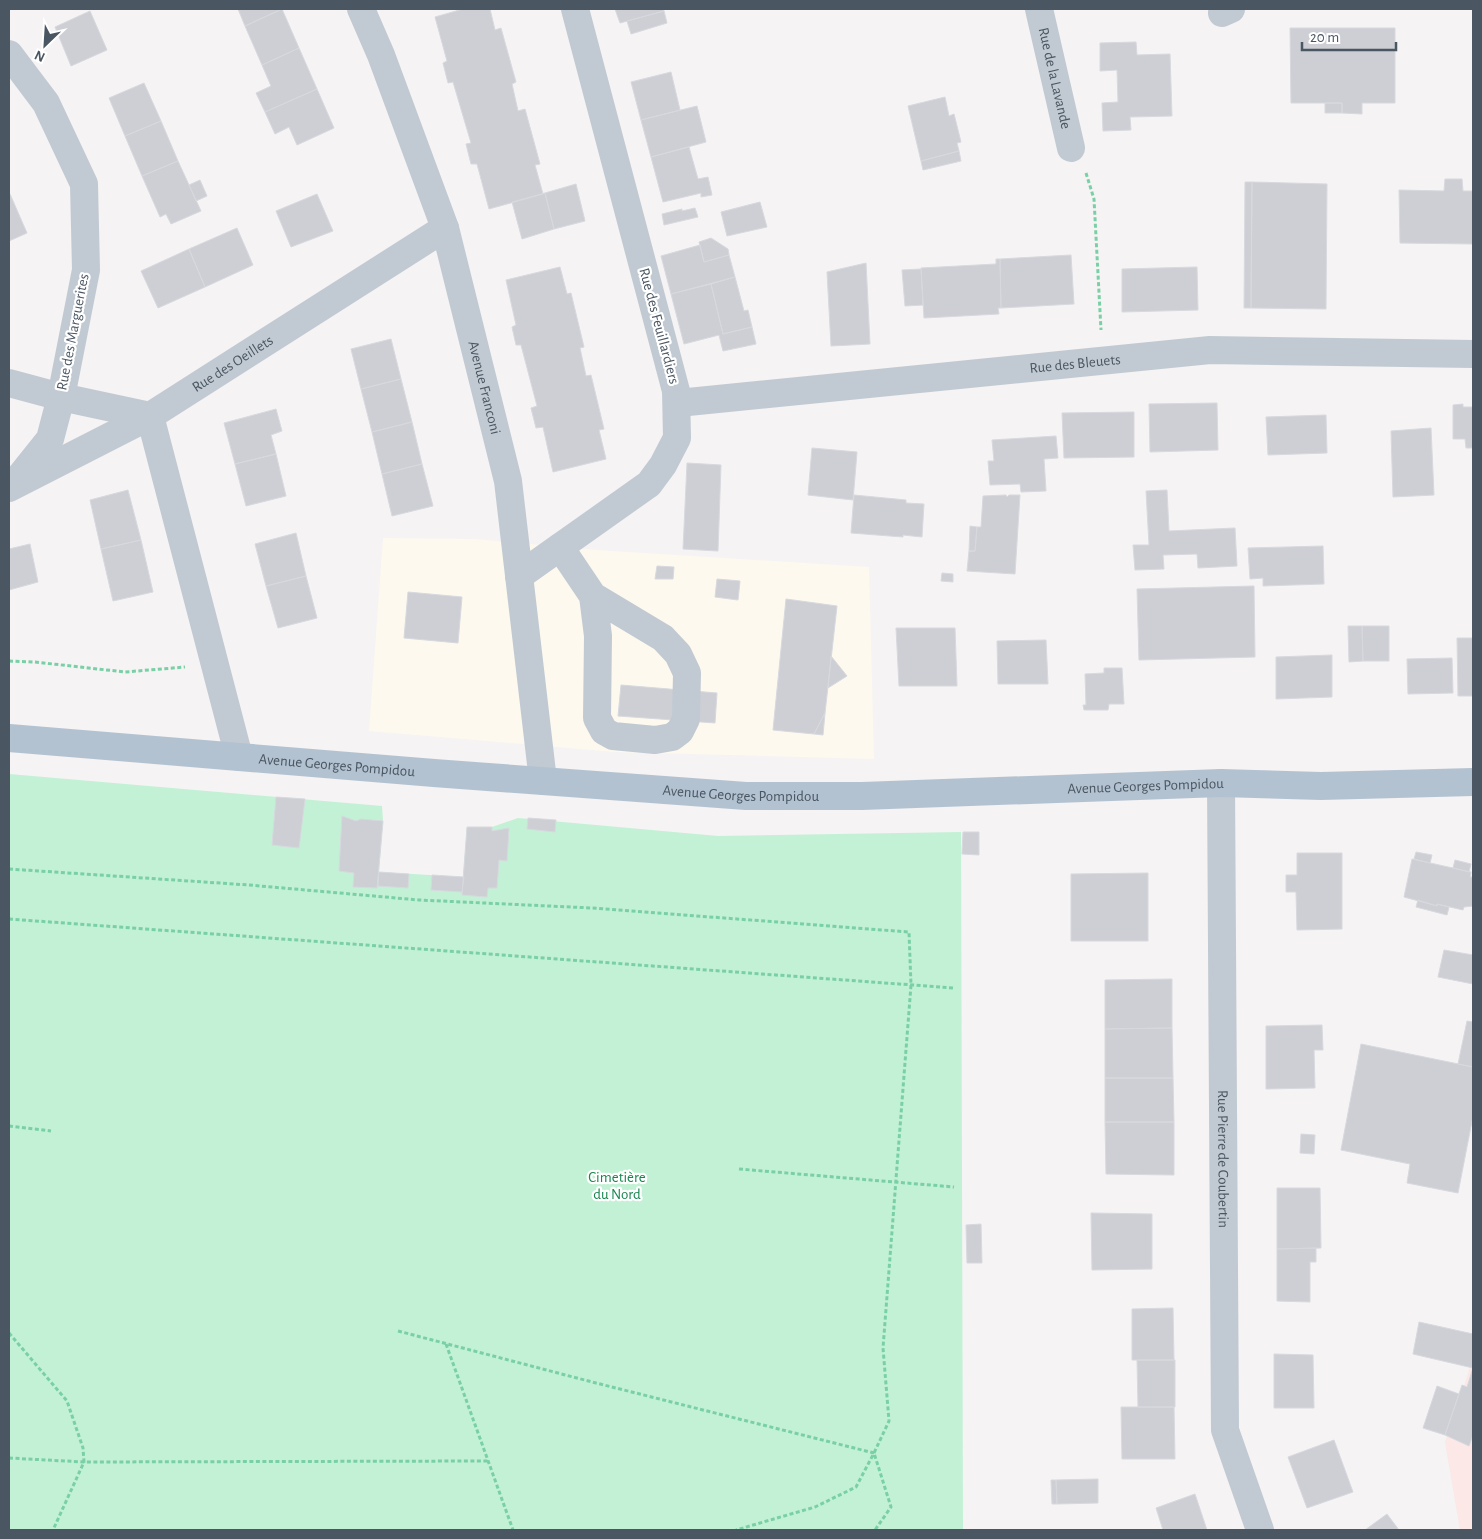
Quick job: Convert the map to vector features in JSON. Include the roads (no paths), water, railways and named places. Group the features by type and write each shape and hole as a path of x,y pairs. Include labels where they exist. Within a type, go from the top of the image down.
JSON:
{"main road":[{"name":"Avenue Georges Pompidou","path":"9,738 746,796 862,796 1221,783 1321,786 1473,782"}],"street":[{"name":"Avenue Franconi","path":"361,9 381,55 445,228 508,481 542,781"},
{"name":"Rue des Feuillardiers","path":"519,576 649,484 663,465 677,438 678,403 676,391 575,9"},
{"name":"Rue de la Lavande","path":"1040,9 1071,148"},
{"name":"Rue des Marguerites","path":"9,54 46,103 84,184 86,270 61,397 150,416"},
{"name":"Rue des Oeillets","path":"11,487 150,416 445,228"},
{"name":"Rue des Bleuets","path":"678,403 1210,350 1473,354"},
{"path":"9,383 61,397"},
{"name":"Rue des Oeillets","path":"11,487 50,439 61,397"},
{"path":"150,416 238,757"},
{"path":"560,547 593,596 663,638 678,654 687,673 686,719 680,731 672,737 655,740 613,736 604,731 597,718 598,636 593,596"},
{"name":"Rue Pierre de Coubertin","path":"1221,783 1225,1430 1260,1530"}],"park label":[{"name":"Cimetière du Nord","path":"617,1186"}]}
